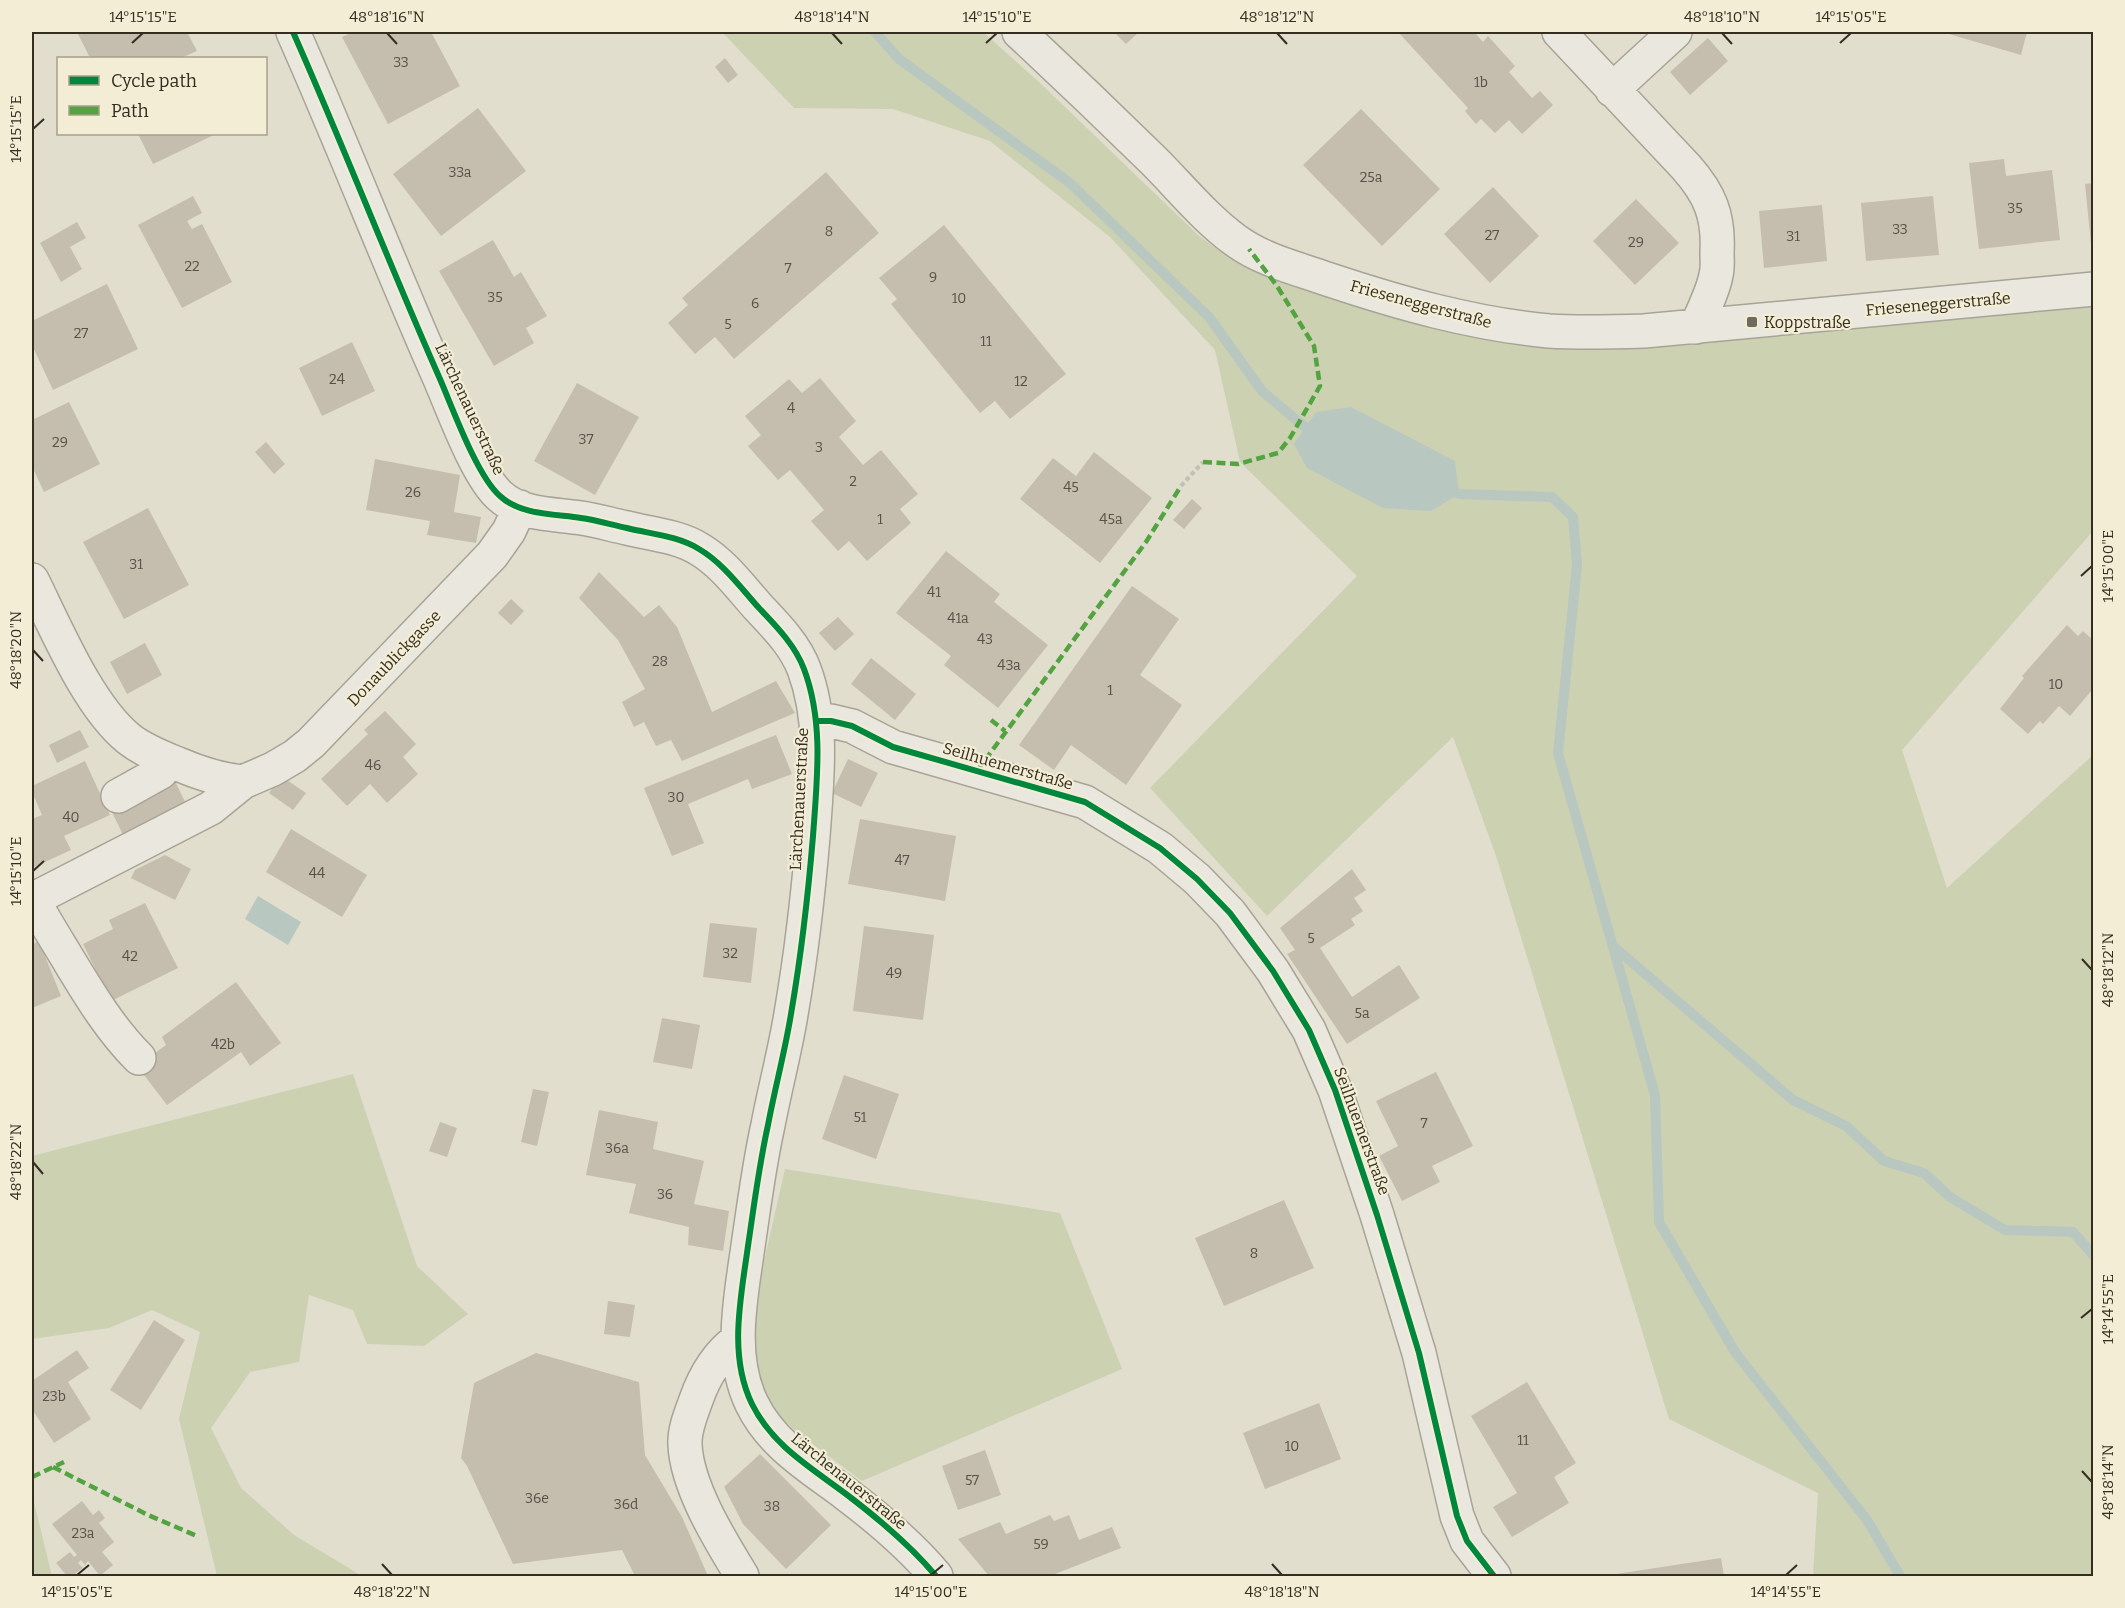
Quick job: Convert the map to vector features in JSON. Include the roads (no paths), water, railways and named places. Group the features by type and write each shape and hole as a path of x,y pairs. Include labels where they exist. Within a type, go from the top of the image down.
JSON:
{"street":[{"name":"Lärchenauerstraße","path":"293,32 381,246 471,448 493,488 501,497 520,507 550,514 585,518 677,539 696,546 711,557 788,641 805,673 818,722 816,795 803,928 791,1017 764,1143 745,1267 737,1340 743,1379 750,1402 769,1433 793,1456 894,1532 936,1576"},
{"name":"Frieseneggerstraße","path":"1019,32 1109,116 1221,228 1249,249 1267,258 1369,293 1419,307 1511,326 1549,331 1644,332 2094,289"},
{"path":"1559,32 1686,167 1711,201 1716,218 1718,244 1716,275 1696,327"},
{"path":"1612,90 1675,32"},
{"name":"Donaublickgasse","path":"32,899 211,808 243,782 295,756 328,727 492,555 509,531 520,507"},
{"path":"32,580 82,677 104,714 131,740 168,760 202,774 228,781 243,782"},
{"name":"Seilhuemerstraße","path":"818,722 831,721 852,726 892,747 1085,802 1160,848 1197,879 1230,913 1273,971 1303,1021 1335,1090 1377,1215 1419,1353 1456,1516 1467,1541 1494,1576"},
{"path":"118,796 161,772 168,760"},
{"path":"32,899 93,1001 121,1041 139,1058"},
{"path":"737,1340 720,1356 700,1388 688,1421 685,1444 692,1484 741,1576"}],"waterway":[{"path":"875,32 899,59 1070,183 1209,317 1262,391 1306,428 1317,433"},
{"path":"1447,489 1459,494 1552,497 1573,517 1577,565 1558,753 1655,1095 1659,1222 1735,1352 1867,1520 1900,1576"},
{"path":"1614,947 1793,1100 1846,1126 1884,1161 1924,1173 1950,1197 2005,1230 2073,1232 2094,1256"}],"place":[{"name":"Koppstraße","path":"1752,322"}]}
